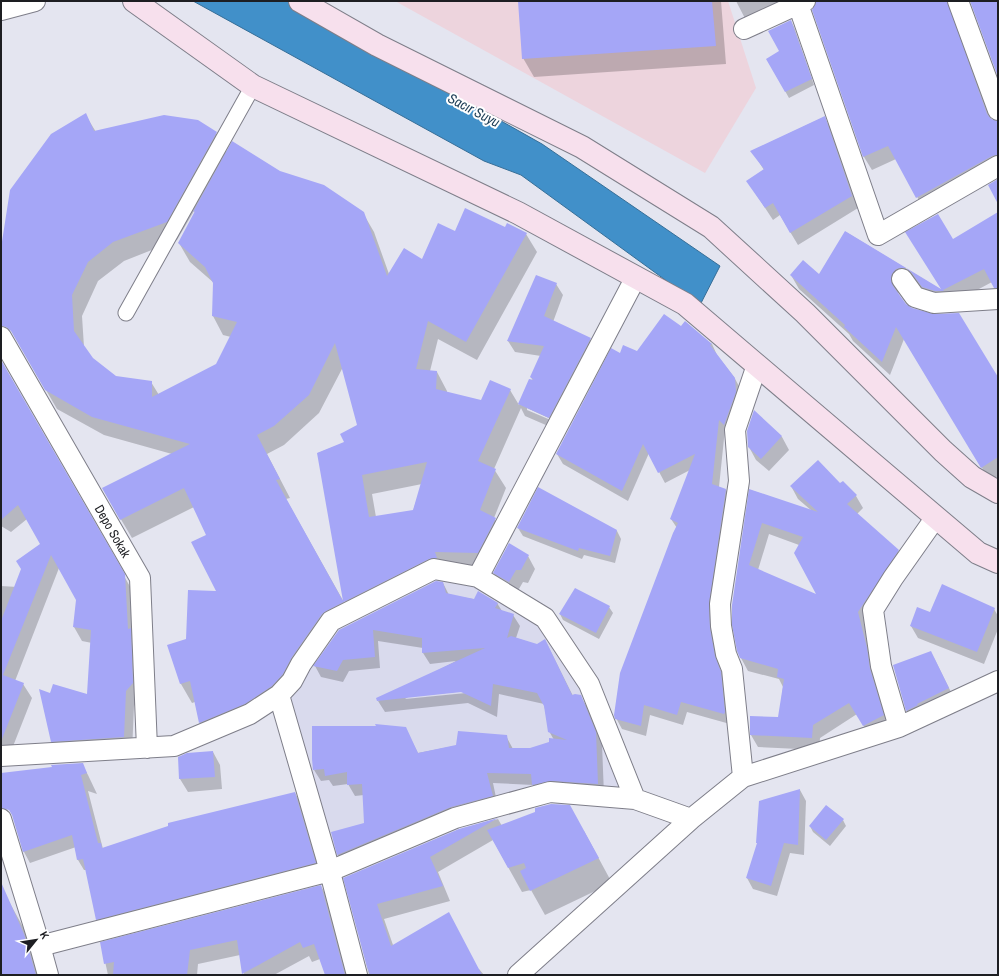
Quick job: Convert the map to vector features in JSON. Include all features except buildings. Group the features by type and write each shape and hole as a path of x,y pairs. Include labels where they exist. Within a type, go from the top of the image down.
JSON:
{"main road":[{"path":"134,1 253,86 518,213 685,304 978,553 998,562"},
{"path":"300,1 377,45 582,146 711,227 805,312 943,452 972,477 998,492"}],"street":[{"path":"1,10 35,1"},
{"path":"958,1 998,110"},
{"path":"744,28 802,2 878,235 998,166"},
{"path":"126,313 253,86"},
{"path":"478,577 636,277"},
{"path":"902,278 915,297 934,303 998,299"},
{"name":"Depo Sokak","path":"1,338 140,578 147,748"},
{"path":"743,777 732,669 726,654 721,626 720,604 738,481 735,430 757,365"},
{"path":"899,727 881,666 873,610 893,578 936,517"},
{"path":"1,756 174,746 250,714 279,695 292,681 301,664 331,621 434,569 478,577 545,618 588,684 636,799"},
{"path":"518,975 691,819 743,777 899,727 998,681"},
{"path":"279,695 330,871 357,975"},
{"path":"40,946 330,871 455,818 550,792 636,799 691,819"},
{"path":"1,819 48,975"}],"shaded area":[{"path":"395,1 728,1 756,88 705,173"},
{"path":"439,576 479,584 539,623 583,686 624,788 550,786 335,861 289,699 305,672 337,627"}],"water":[{"name":"Sacır Suyu","path":"193,1 288,1 542,144 720,266 699,307 664,279 521,175 484,161"}]}
